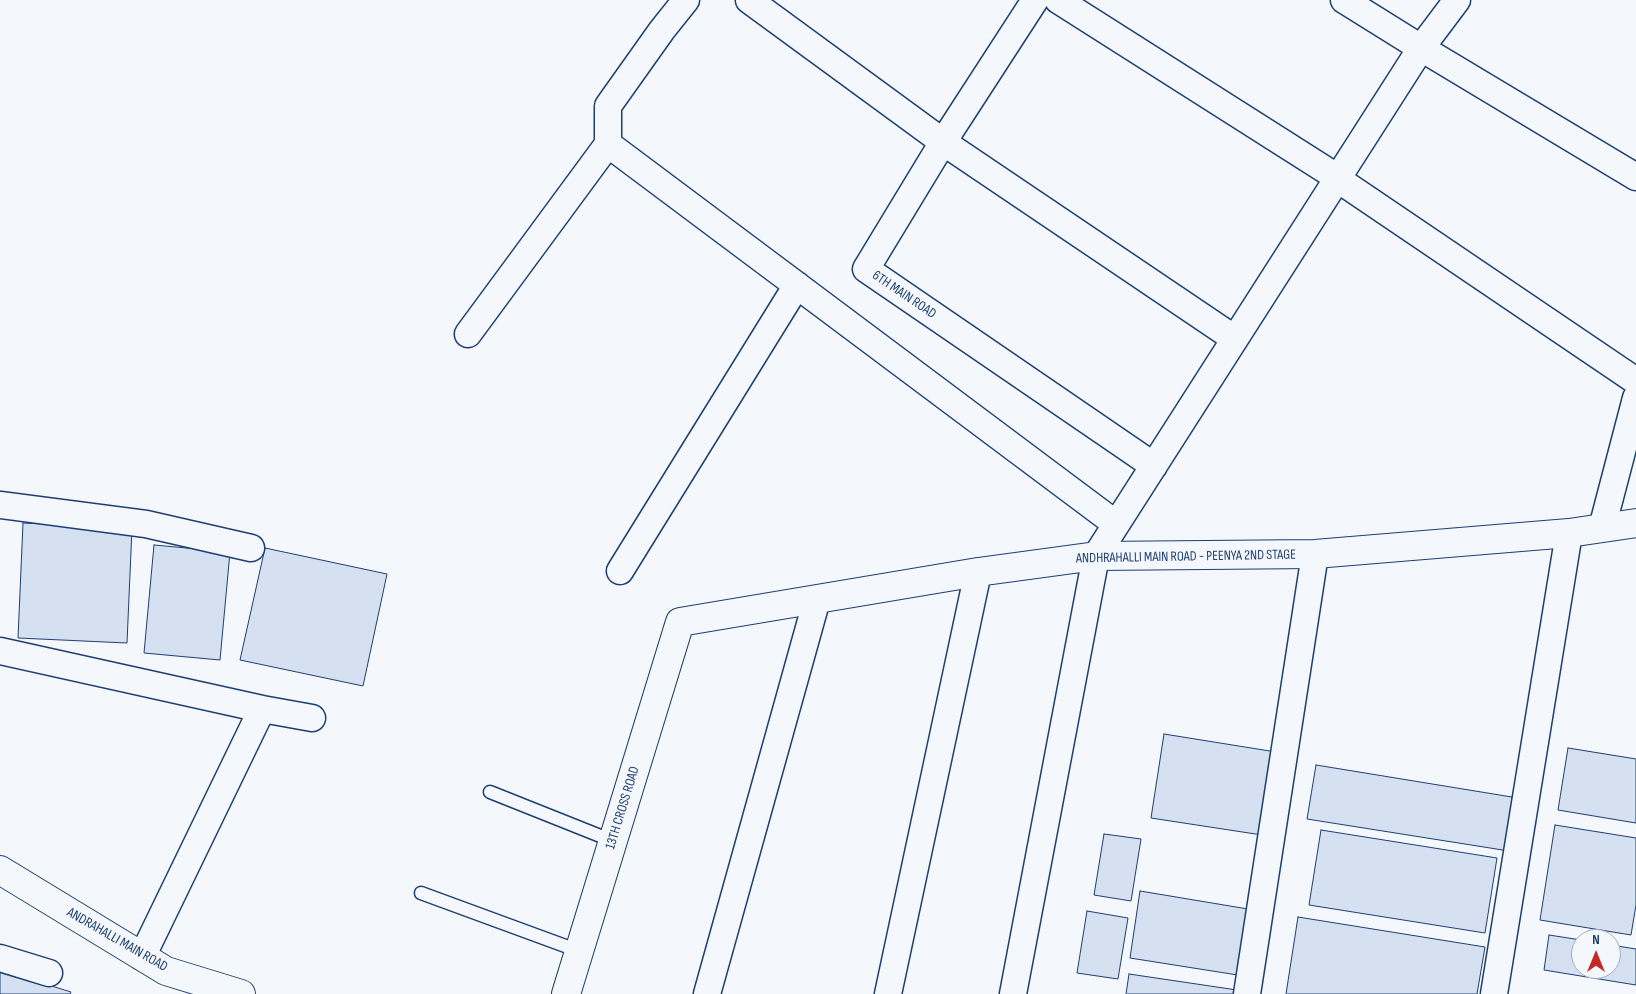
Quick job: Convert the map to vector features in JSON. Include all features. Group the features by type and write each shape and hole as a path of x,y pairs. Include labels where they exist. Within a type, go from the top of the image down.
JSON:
{"street":[{"path":"468,334 608,144 608,106 662,30 686,0"},
{"path":"749,0 943,142 1234,339"},
{"name":"6TH MAIN ROAD","path":"1034,0 943,142 866,269 1154,466"},
{"path":"1058,0 1335,176 1339,176 1345,184 1636,381"},
{"path":"1344,0 1636,176"},
{"path":"1013,994 1096,556 1421,48 1457,0"},
{"path":"608,144 1116,524"},
{"path":"620,571 797,286"},
{"path":"1602,528 1636,398"},
{"path":"0,505 146,524 251,548"},
{"name":"ANDHRAHALLI MAIN ROAD - PEENYA 2ND STAGE","path":"680,622 978,572 1096,556 1316,554 1569,533 1636,523"},
{"path":"1494,994 1569,533"},
{"path":"1247,994 1316,554"},
{"path":"888,994 978,572"},
{"path":"707,994 817,599"},
{"name":"13TH CROSS ROAD","path":"566,994 680,622"},
{"path":"0,651 262,709 312,718"},
{"path":"142,957 262,709"},
{"name":"ANDRAHALLI MAIN ROAD","path":"0,870 166,971 242,994"},
{"path":"0,958 49,973"}],"lane":[{"path":"490,792 613,841"},
{"path":"421,893 579,951"}],"building":[{"path":"23,523 132,528 127,643 18,638"},
{"path":"154,545 230,552 220,660 144,653"},
{"path":"265,548 387,574 363,686 240,660"},
{"path":"1164,734 1276,752 1262,835 1151,818"},
{"path":"1568,748 1636,759 1636,823 1558,810"},
{"path":"1316,765 1518,798 1509,851 1307,819"},
{"path":"1555,825 1636,838 1636,905 1631,935 1621,933 1621,929 1595,929 1540,920"},
{"path":"1321,830 1497,858 1485,933 1309,905"},
{"path":"1104,834 1141,839 1131,901 1094,895"},
{"path":"1140,891 1254,910 1244,976 1130,958"},
{"path":"1087,911 1128,918 1118,979 1077,973"},
{"path":"1298,917 1485,947 1477,994 1286,994"},
{"path":"1549,935 1571,938 1571,974 1544,970"},
{"path":"1621,947 1636,949 1636,985 1599,979 1621,979"},
{"path":"0,970 71,992 70,994 0,994"},
{"path":"1129,974 1237,990 1236,994 1126,994"}]}
